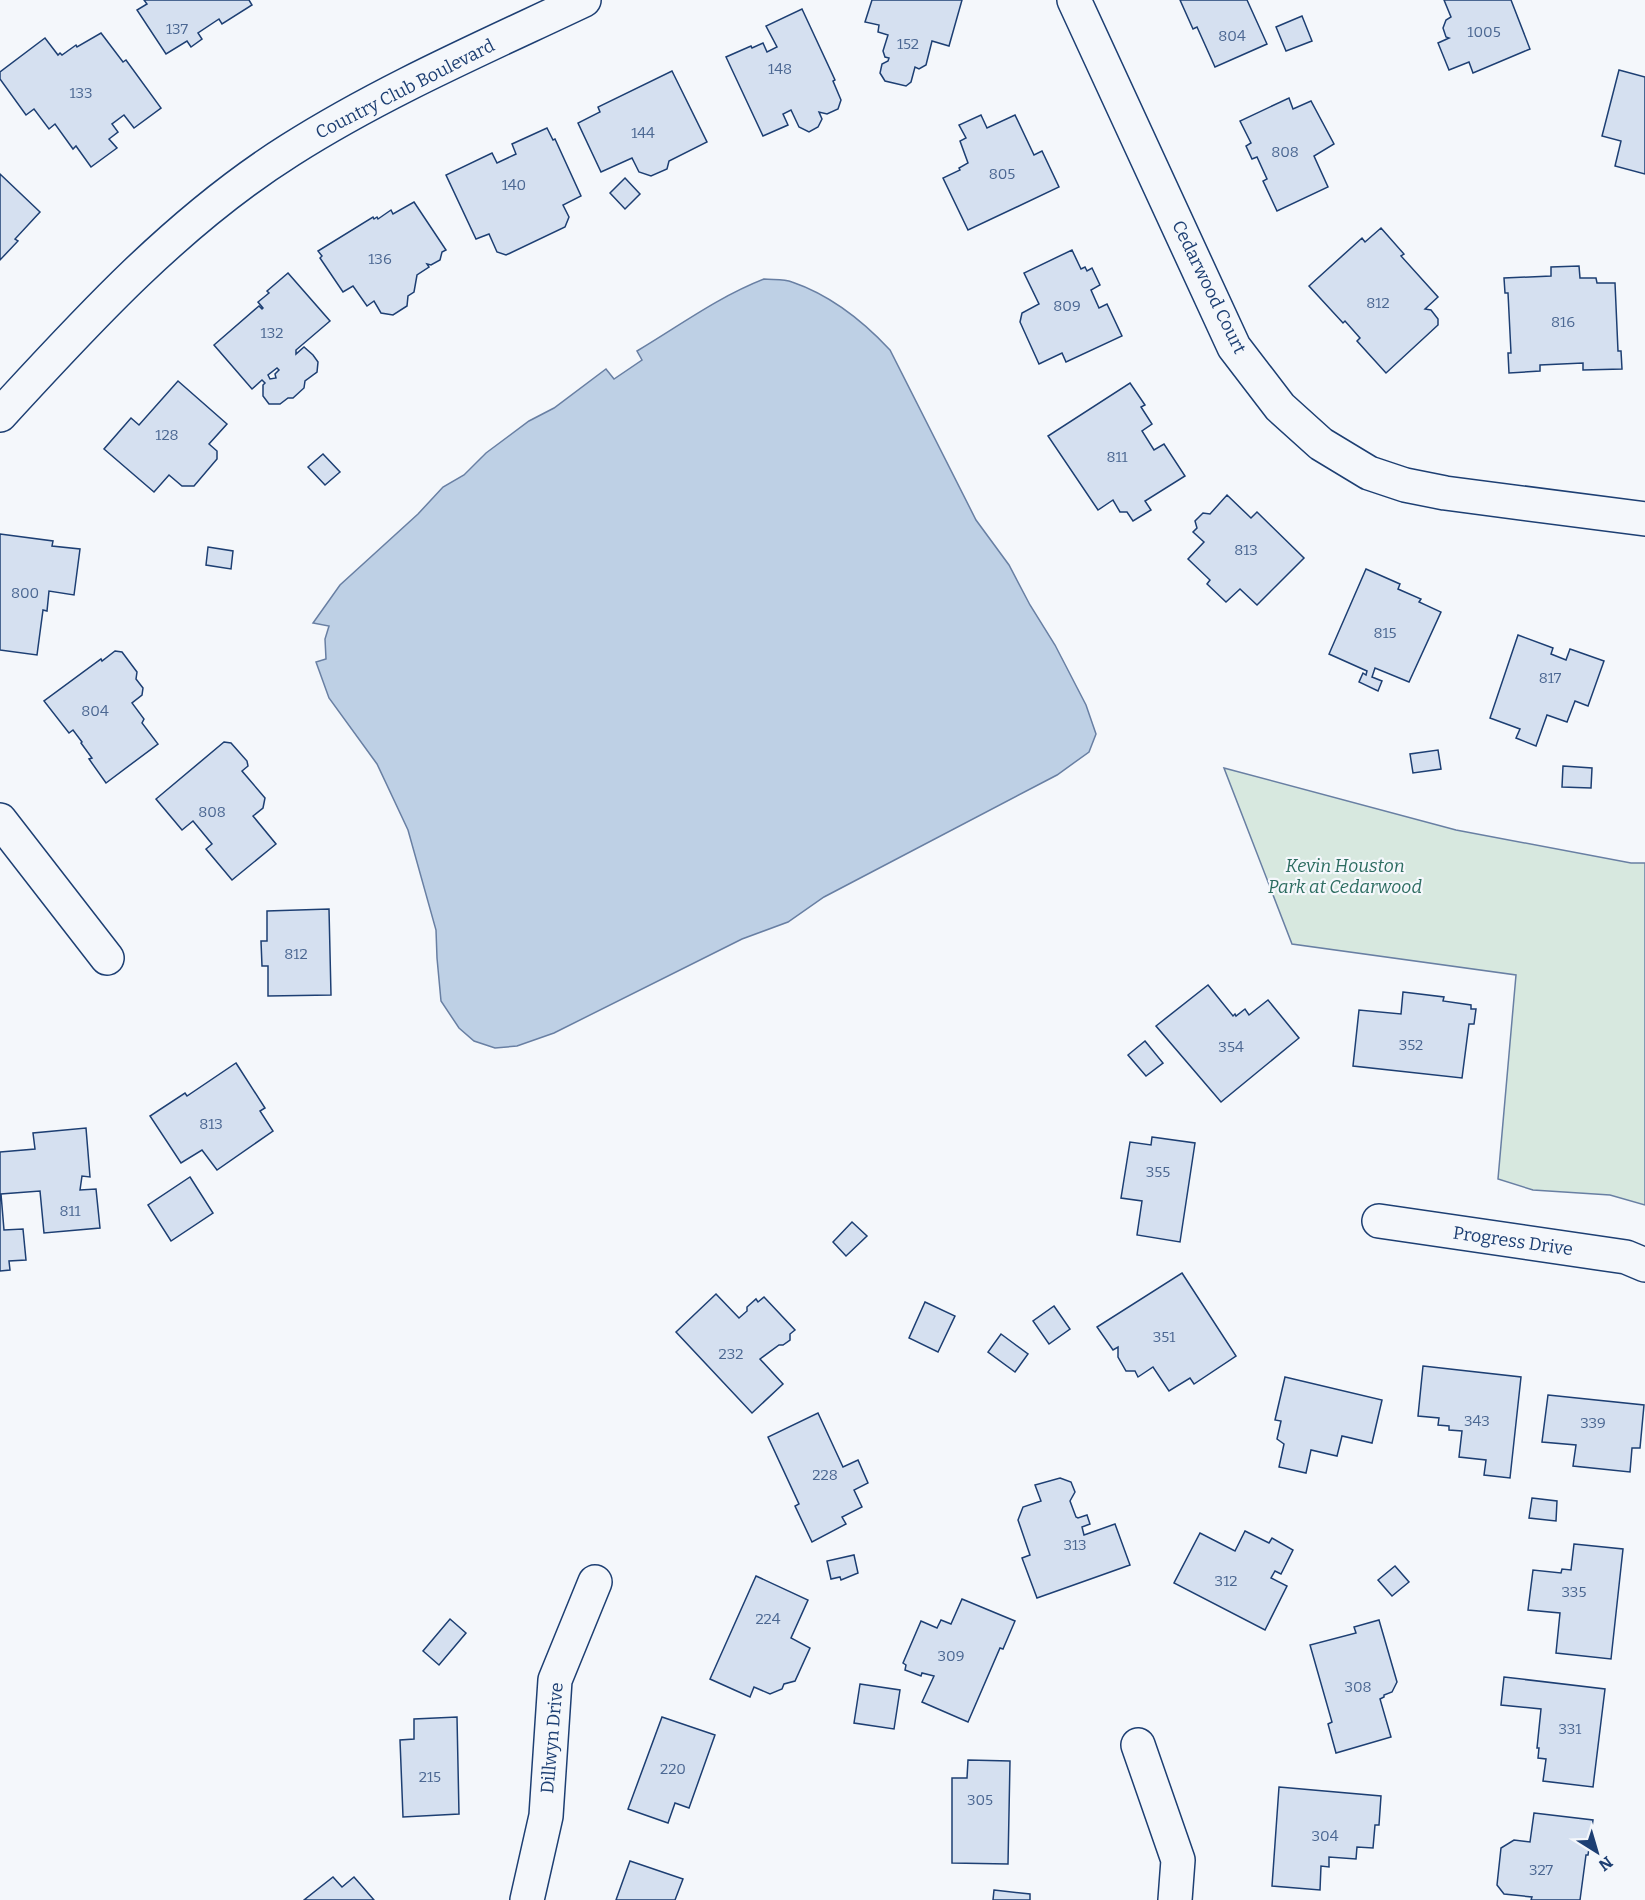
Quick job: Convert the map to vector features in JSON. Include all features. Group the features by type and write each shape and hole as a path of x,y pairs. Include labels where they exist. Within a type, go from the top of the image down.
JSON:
{"street":[{"name":"Country Club Boulevard","path":"0,415 138,269 216,203 288,151 351,112 584,0"},
{"name":"Cedarwood Court","path":"1074,0 1234,346 1280,407 1321,444 1369,473 1405,485 1445,493 1645,519"},
{"path":"0,820 107,958"},
{"name":"Progress Drive","path":"1379,1221 1626,1257 1645,1265"},
{"name":"Dillwyn Drive","path":"527,1900 546,1816 555,1680 595,1582"},
{"path":"1138,1745 1178,1860 1175,1900"}],"green space":[{"name":"Kevin Houston Park at Cedarwood","path":"1224,768 1456,830 1631,863 1645,863 1645,1205 1610,1195 1533,1190 1498,1179 1516,975 1292,944"}],"water":[{"path":"764,279 789,281 820,294 858,320 890,350 976,520 1009,565 1055,645 1086,705 1096,734 1089,752 1057,775 824,897 788,922 742,939 554,1033 517,1046 495,1048 474,1041 459,1028 441,1001 436,930 408,830 377,764 329,698 316,662 326,659 325,639 329,626 313,623 340,585 418,514 443,487 464,475 486,453 529,421 554,408 606,369 614,379 642,360 637,351 715,303"}],"building":[{"path":"144,0 249,0 252,5 222,24 219,19 198,33 202,39 191,47 187,41 166,54 137,10 147,4"},
{"path":"872,0 962,0 949,46 932,41 926,65 919,69 915,67 911,82 906,86 885,81 880,73 882,64 889,58 885,57 883,51 888,35 878,32 879,25 865,22"},
{"path":"1180,0 1247,0 1267,44 1215,67 1197,27 1193,29"},
{"path":"1444,0 1511,0 1530,49 1473,73 1469,62 1449,70 1438,43 1449,38 1446,37 1443,28 1446,20 1451,17"},
{"path":"802,9 835,80 833,81 841,100 838,109 827,114 819,112 822,119 818,127 809,132 799,127 791,110 783,114 788,125 763,136 726,57 763,43 767,52 777,47 766,26"},
{"path":"1302,16 1312,41 1286,51 1276,27"},
{"path":"101,33 123,62 126,60 161,108 134,128 124,115 112,124 118,132 109,139 117,148 91,167 76,146 73,149 55,124 49,129 34,109 26,115 0,79 0,72 45,38 58,55 60,53 62,55 76,45 77,47"},
{"path":"1619,70 1645,77 1645,174 1615,166 1621,141 1602,136"},
{"path":"672,71 707,142 669,161 667,169 651,176 639,172 632,158 601,172 578,123 600,112 598,107"},
{"path":"1289,98 1293,109 1311,101 1334,144 1314,156 1328,187 1277,211 1263,181 1267,179 1257,157 1252,159 1246,146 1251,143 1240,121"},
{"path":"981,115 987,128 1015,115 1034,155 1042,151 1059,187 968,230 943,178 960,170 959,168 968,163 960,141 966,138 959,125"},
{"path":"547,128 553,140 555,139 581,196 563,205 569,217 565,227 506,255 497,252 489,234 476,239 446,175 492,153 497,163 516,154 512,144"},
{"path":"0,174 40,212 15,239 18,241 0,260"},
{"path":"625,178 640,194 625,209 610,193"},
{"path":"414,202 446,250 442,252 440,260 431,265 427,264 429,267 417,275 414,292 408,296 407,306 393,315 381,313 374,301 367,306 353,286 343,292 320,258 322,256 318,251 373,217 378,219 391,210 393,214"},
{"path":"1381,228 1404,254 1401,256 1438,297 1425,309 1431,310 1438,319 1438,325 1386,373 1357,341 1360,338 1345,321 1343,323 1309,286 1362,238 1365,242"},
{"path":"1072,250 1081,269 1085,267 1087,271 1092,268 1100,285 1091,290 1099,308 1107,304 1122,336 1066,362 1062,353 1039,364 1020,322 1022,313 1039,304 1024,273"},
{"path":"1579,266 1580,278 1596,278 1597,283 1615,283 1618,351 1621,351 1622,369 1583,370 1583,363 1540,365 1540,371 1509,373 1508,353 1511,353 1508,293 1505,293 1504,278 1551,276 1551,267"},
{"path":"288,273 330,321 296,350 296,354 304,347 313,355 318,362 317,372 305,381 304,388 293,398 288,398 280,404 269,404 263,396 265,383 262,380 252,389 214,345 259,306 263,308 258,302 269,293 267,291","holes":["277,368 279,370 275,374 276,378 270,379 268,375"]},
{"path":"178,381 227,424 209,444 217,451 217,459 194,486 182,486 169,475 154,492 104,449 131,418 139,425"},
{"path":"1130,383 1145,405 1141,407 1152,424 1142,431 1154,450 1164,444 1185,476 1145,501 1151,510 1133,521 1127,512 1120,512 1113,500 1098,510 1048,436"},
{"path":"323,454 340,472 325,485 308,467"},
{"path":"1227,495 1251,518 1257,512 1304,558 1257,605 1240,589 1226,602 1207,584 1210,580 1188,559 1204,542 1193,532 1197,528 1195,521 1203,513 1210,514"},
{"path":"0,534 53,541 52,546 80,549 74,595 49,591 47,611 43,610 37,655 0,650"},
{"path":"208,547 233,551 231,569 206,565"},
{"path":"1366,569 1400,584 1398,589 1421,599 1419,602 1441,612 1409,682 1375,668 1372,677 1382,681 1378,691 1359,682 1363,673 1366,675 1367,671 1329,654"},
{"path":"1518,635 1553,648 1551,654 1566,660 1570,649 1604,661 1588,706 1575,701 1567,722 1547,715 1536,746 1516,738 1520,729 1490,718"},
{"path":"115,651 122,652 137,672 136,679 143,688 142,695 132,703 144,719 142,723 158,744 106,783 73,730 69,733 44,701"},
{"path":"224,742 231,743 247,761 248,766 242,771 265,798 263,808 253,816 276,844 232,880 206,849 212,844 193,821 182,830 156,799"},
{"path":"1438,750 1441,769 1413,773 1410,754"},
{"path":"1563,766 1592,768 1591,788 1562,787"},
{"path":"329,909 331,995 268,996 268,966 262,966 261,941 267,941 267,911"},
{"path":"1208,985 1233,1016 1245,1009 1249,1015 1268,1000 1299,1038 1221,1102 1156,1026"},
{"path":"1403,992 1444,997 1443,1001 1471,1005 1471,1009 1476,1009 1474,1024 1469,1024 1462,1078 1353,1066 1359,1010 1401,1014"},
{"path":"1145,1041 1163,1063 1146,1076 1128,1055"},
{"path":"236,1063 265,1108 260,1111 273,1131 217,1170 202,1150 181,1163 150,1116 185,1093 187,1096"},
{"path":"86,1128 90,1177 82,1176 80,1190 96,1189 100,1228 44,1233 40,1191 1,1194 4,1230 23,1229 26,1260 9,1261 10,1270 0,1271 0,1152 35,1149 33,1133"},
{"path":"1152,1137 1195,1143 1180,1242 1137,1235 1142,1201 1121,1198 1130,1142 1151,1145"},
{"path":"190,1177 213,1213 171,1241 148,1205"},
{"path":"852,1222 867,1236 846,1256 833,1242"},
{"path":"1182,1273 1236,1356 1194,1384 1190,1378 1169,1391 1153,1367 1138,1377 1135,1371 1126,1371 1118,1357 1118,1347 1113,1350 1097,1327"},
{"path":"716,1294 739,1318 756,1299 758,1302 764,1297 795,1330 790,1334 790,1340 760,1359 783,1384 752,1413 676,1332"},
{"path":"925,1302 955,1316 938,1352 909,1338"},
{"path":"1054,1306 1070,1329 1049,1344 1033,1321"},
{"path":"1001,1334 1028,1354 1015,1372 988,1352"},
{"path":"1423,1366 1521,1377 1510,1478 1484,1475 1486,1460 1459,1457 1462,1431 1449,1430 1449,1426 1438,1425 1439,1418 1418,1416"},
{"path":"1285,1377 1382,1400 1372,1443 1342,1436 1337,1456 1311,1450 1306,1473 1279,1467 1284,1444 1277,1439 1281,1421 1275,1420"},
{"path":"1548,1395 1644,1405 1640,1448 1632,1448 1630,1472 1573,1466 1576,1445 1542,1442"},
{"path":"818,1413 843,1467 858,1460 868,1483 854,1490 862,1507 842,1517 846,1524 812,1542 795,1506 799,1504 768,1437"},
{"path":"1060,1478 1071,1482 1075,1492 1070,1501 1076,1517 1087,1515 1090,1524 1082,1527 1084,1535 1115,1524 1130,1565 1037,1598 1022,1558 1030,1555 1018,1520 1023,1507 1041,1501 1035,1485"},
{"path":"1532,1498 1557,1501 1556,1521 1529,1518"},
{"path":"1245,1531 1269,1543 1272,1538 1293,1550 1281,1574 1275,1571 1271,1578 1287,1586 1265,1630 1174,1583 1200,1533 1235,1551"},
{"path":"1574,1544 1623,1549 1611,1659 1556,1653 1560,1613 1528,1610 1533,1570 1561,1573 1562,1569 1571,1570"},
{"path":"854,1555 858,1573 841,1580 840,1577 831,1579 827,1561"},
{"path":"1395,1566 1409,1582 1392,1596 1378,1580"},
{"path":"756,1576 808,1600 791,1638 810,1648 795,1681 784,1684 782,1689 770,1694 754,1687 750,1697 710,1679"},
{"path":"962,1599 1015,1621 1003,1649 1000,1648 968,1722 922,1702 934,1676 922,1673 921,1676 905,1670 906,1665 903,1663 921,1621 937,1628 941,1620 951,1624"},
{"path":"450,1619 466,1633 439,1665 423,1651"},
{"path":"1379,1620 1397,1682 1392,1692 1380,1699 1391,1737 1336,1753 1328,1724 1332,1722 1310,1645 1356,1633 1354,1627"},
{"path":"1504,1677 1605,1689 1593,1787 1543,1781 1546,1759 1538,1758 1539,1748 1537,1748 1541,1709 1501,1705"},
{"path":"860,1684 900,1690 894,1729 854,1723"},
{"path":"457,1717 459,1814 403,1817 400,1740 414,1739 414,1719"},
{"path":"662,1717 715,1735 689,1808 675,1803 668,1823 628,1809"},
{"path":"968,1760 1010,1761 1008,1864 952,1863 952,1778 967,1778"},
{"path":"1279,1787 1381,1796 1379,1825 1375,1825 1373,1848 1357,1847 1356,1859 1329,1857 1329,1867 1321,1866 1320,1890 1272,1886"},
{"path":"1534,1813 1593,1820 1580,1900 1531,1900 1532,1897 1504,1894 1497,1885 1501,1848 1514,1840 1530,1842"},
{"path":"630,1861 683,1879 675,1900 616,1900"},
{"path":"333,1877 342,1887 354,1877 374,1900 304,1900"},
{"path":"994,1890 1030,1894 1030,1900 993,1900"}]}
